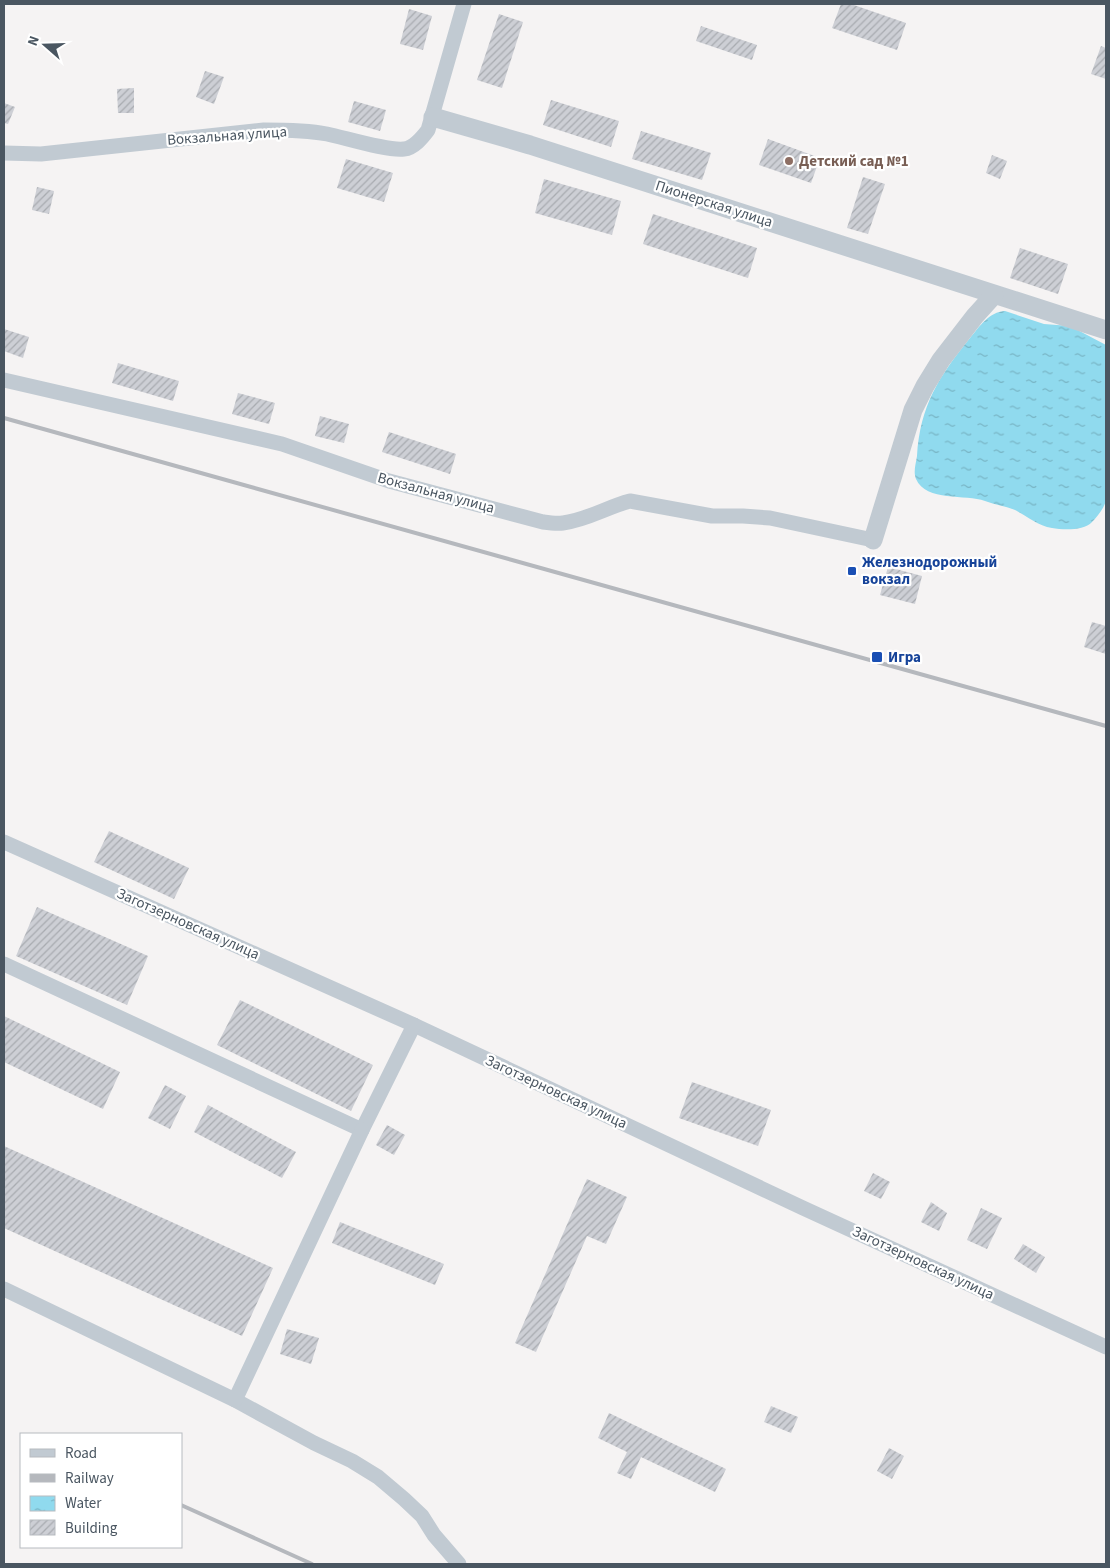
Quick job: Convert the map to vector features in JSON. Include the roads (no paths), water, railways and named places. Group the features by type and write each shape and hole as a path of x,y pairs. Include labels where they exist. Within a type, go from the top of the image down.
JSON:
{"street":[{"path":"432,116 464,4"},
{"name":"Вокзальная улица","path":"4,153 41,154 264,130 324,133 387,148 405,149 419,142 428,130 432,116"},
{"name":"Пионерская улица","path":"432,116 530,145 1106,330"},
{"path":"872,540 914,410 925,386 941,360 994,295"},
{"name":"Вокзальная улица","path":"4,380 282,444 389,481 543,522 562,523 580,519 630,501 712,516 770,518 872,540"},
{"name":"Заготзерновская улица","path":"4,842 414,1025 1106,1347"},
{"path":"4,964 362,1130"},
{"path":"235,1400 362,1130 414,1025"},
{"path":"4,1289 235,1400 314,1443 352,1461 378,1477 422,1516 434,1535 459,1564"}],"water":[{"path":"1005,311 1044,324 1070,326 1106,345 1107,495 1100,512 1092,522 1084,527 1057,529 1047,527 1008,507 977,499 947,496 928,491 916,479 915,470 922,422 940,379 981,324 994,314"}],"railway":[{"path":"4,418 1106,726"},
{"path":"182,1505 312,1564"}],"place":[{"name":"Детский сад №1","path":"789,161"},
{"name":"Железнодорожный вокзал","path":"852,571"},
{"name":"Игра","path":"877,657"}]}
